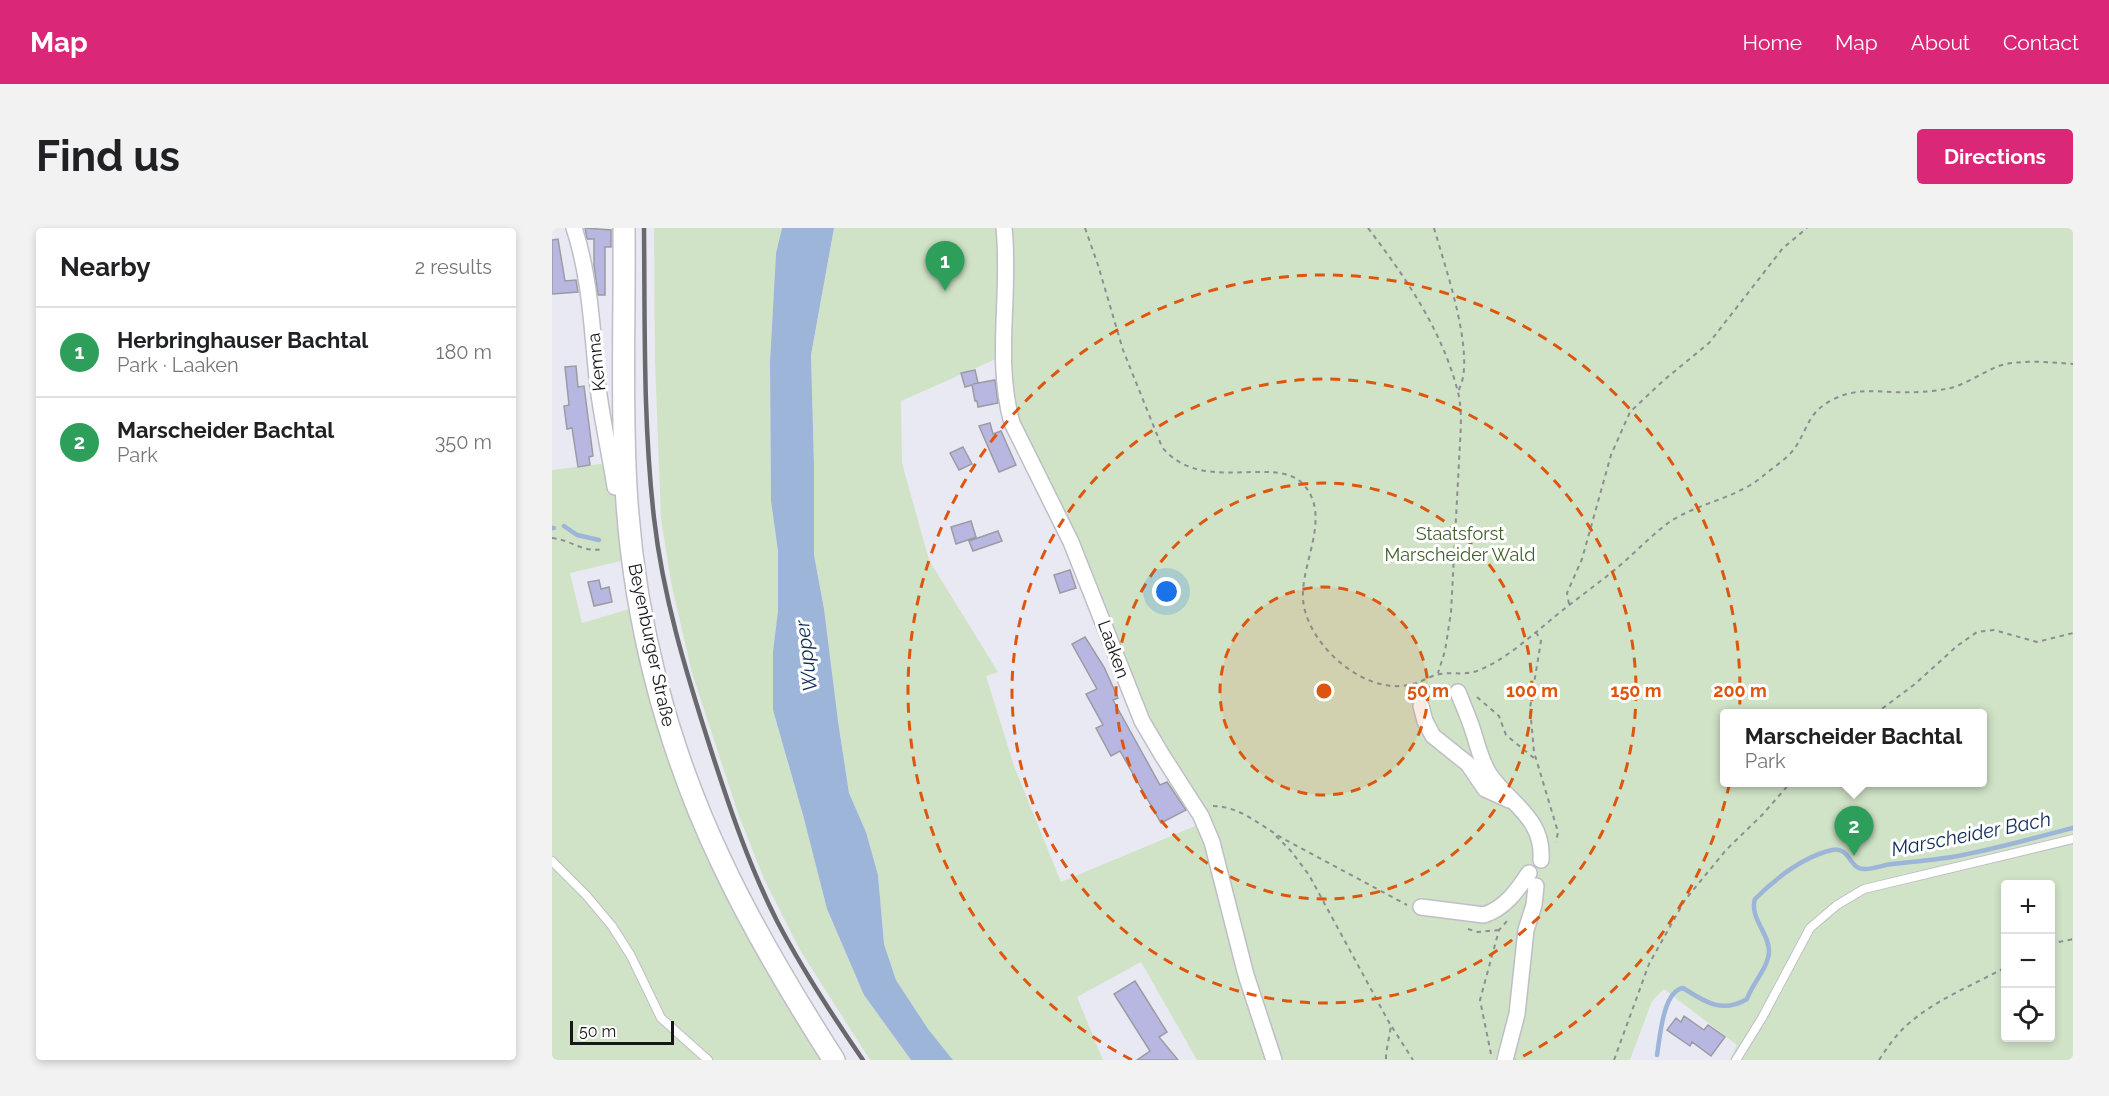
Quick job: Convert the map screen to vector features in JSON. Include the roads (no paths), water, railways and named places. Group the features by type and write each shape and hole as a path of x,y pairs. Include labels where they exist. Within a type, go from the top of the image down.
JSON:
{"main road":[{"name":"Beyenburger Straße","path":"624,228 626,487 634,566 655,673 691,790 721,862 755,930 834,1060"}],"street":[{"name":"Kemna","path":"574,228 581,251 588,292 599,390 615,487 626,487"},
{"name":"Laaken","path":"1004,228 1002,348 1008,409 1012,423 1071,542 1143,721 1161,755 1201,816 1212,842 1246,975 1274,1060"},
{"path":"1458,692 1479,752 1490,774 1518,803 1532,824 1542,847 1541,860"},
{"path":"1421,706 1425,721 1433,736 1468,764 1485,789 1518,803"},
{"path":"1417,908 1484,915 1492,912 1533,880 1534,905 1526,930 1517,1014 1505,1060"}],"lane":[{"path":"1736,1060 1762,1018 1810,928 1837,905 1864,889 2073,839"},
{"path":"552,861 586,895 612,926 631,956 661,1018 708,1060"}],"water":[{"name":"Wupper","path":"782,228 834,228 811,355 814,555 824,609 849,793 866,832 878,875 884,944 896,980 928,1029 953,1060 911,1060 864,995 827,909 773,710 773,651 778,611 778,551 771,501 770,362 776,253"}],"waterway":[{"path":"564,526 577,535 599,540"},
{"name":"Marscheider Bach","path":"1657,1055 1664,1016 1671,997 1676,991 1683,988 1706,1002 1722,1006 1730,1006 1747,999 1766,964 1769,952 1755,913 1755,899 1772,883 1800,863 1821,853 1838,850 1842,851 1856,866 1868,869 1967,854 2073,828"}],"railway":[{"path":"644,228 645,373 650,482 663,577 676,634 717,769 757,879 797,957 863,1060"}],"place":[{"name":"Herbringhauser Bachtal","path":"945,291"},
{"name":"Marscheider Bachtal","path":"1854,856"}],"park label":[{"name":"Staatsforst Marscheider Wald","path":"1460,543"}]}
